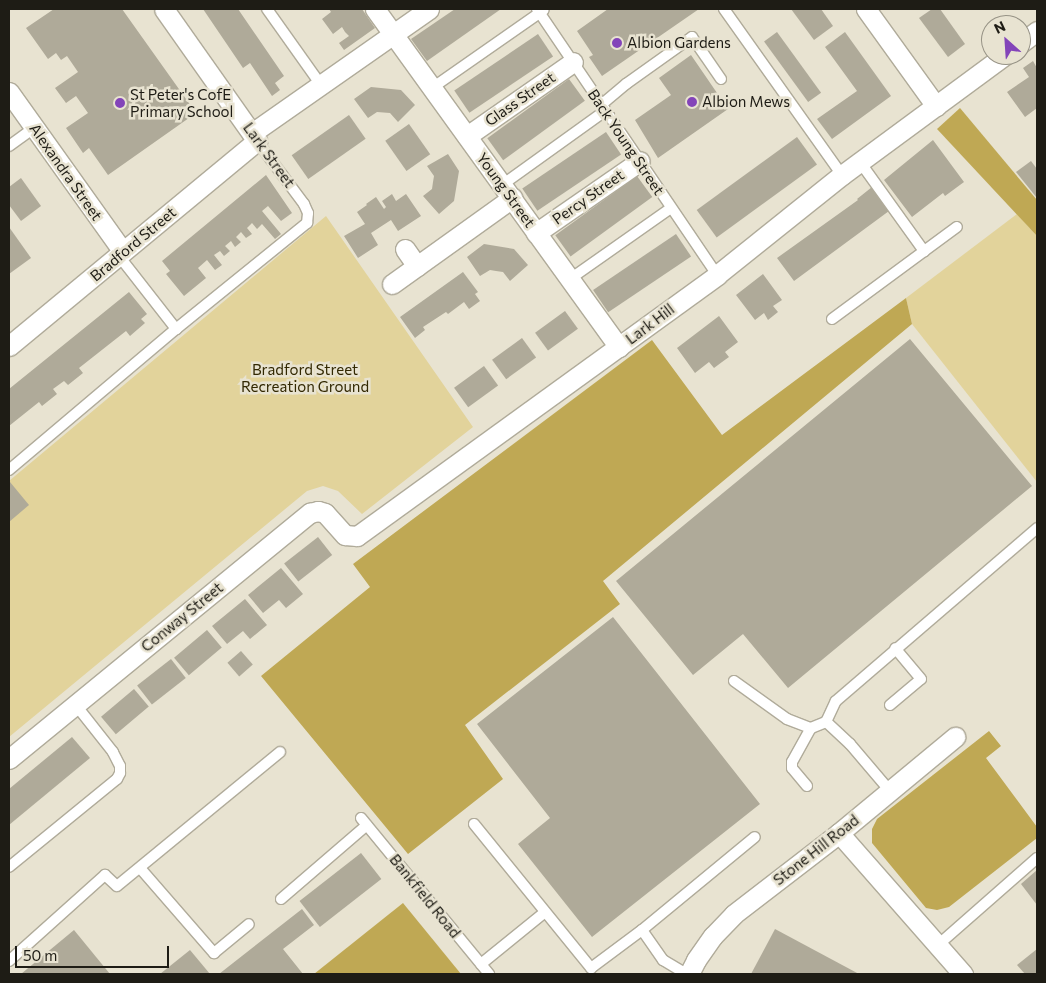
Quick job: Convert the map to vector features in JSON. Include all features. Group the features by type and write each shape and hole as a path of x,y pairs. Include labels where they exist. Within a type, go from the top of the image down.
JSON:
{"street":[{"name":"Lark Street","path":"164,9 254,137"},
{"name":"Young Street","path":"375,9 619,347"},
{"name":"Bradford Street","path":"9,346 121,254 254,137 321,85 428,9"},
{"path":"866,9 936,106"},
{"name":"Glass Street","path":"467,136 573,62"},
{"name":"Lark Hill","path":"357,536 717,275 842,175 992,65"},
{"name":"Alexandra Street","path":"9,92 121,254"},
{"name":"Percy Street","path":"536,233 640,161"},
{"path":"392,284 417,266 507,192"},
{"path":"405,249 417,266"},
{"name":"Conway Street","path":"9,759 310,513 318,510 326,513 345,535 357,536"},
{"name":"Stone Hill Road","path":"688,974 714,936 734,914 839,833 955,737"},
{"path":"839,833 963,974"}],"lane":[{"path":"267,9 321,85"},
{"path":"724,9 842,175"},
{"path":"432,88 540,10"},
{"name":"Back Young Street","path":"540,10 603,108 717,275"},
{"path":"507,192 603,108 626,84 692,37 721,79"},
{"path":"9,146 34,128"},
{"name":"Lark Street","path":"176,329 307,223 308,213 304,204 254,137"},
{"path":"860,162 924,251"},
{"path":"570,279 671,208"},
{"path":"832,319 957,227"},
{"path":"9,470 176,329 121,254"},
{"path":"807,786 792,768 792,762 811,728 826,722 836,701 895,648 1037,528"},
{"path":"890,705 920,679 895,648"},
{"path":"734,681 787,719 811,728"},
{"path":"9,867 117,779 120,773 120,766 113,752 74,704"},
{"path":"826,722 850,744 890,790"},
{"path":"9,960 105,875 117,886 280,752"},
{"name":"Bankfield Road","path":"281,899 364,822 489,974"},
{"path":"474,824 591,968 642,930 755,836"},
{"path":"938,945 1037,858"},
{"path":"140,868 214,953 249,924"},
{"path":"481,964 545,912"},
{"path":"642,930 664,960 688,974"}],"green space":[{"path":"1017,214 1037,236 1037,482 912,324 906,298"},
{"name":"Bradford Street Recreation Ground","path":"326,216 473,427 362,514 338,491 323,486 307,491 9,737 9,481"}],"shaded area":[{"path":"960,108 1037,200 1037,236 937,129"},
{"path":"906,298 912,324 603,581 620,604 465,725 503,779 408,854 261,676 370,587 353,564 652,340 722,435"},
{"path":"989,731 1001,746 986,758 1037,827 1037,838 949,907 937,910 926,908 872,843 872,829 877,819"},
{"path":"403,903 461,974 314,974"}],"building":[{"path":"54,9 122,9 196,113 108,175 89,148 83,153 66,128 88,113 76,96 66,103 55,88 78,72 67,56 61,60 56,53 48,59 26,28"},
{"path":"203,9 238,9 284,76 275,83 280,90 272,96 250,63 243,68"},
{"path":"329,9 362,9 375,28 344,50 339,43 349,36 342,27 333,34 322,19 331,12"},
{"path":"455,9 501,9 427,61 411,39"},
{"name":"Albion Gardens","path":"608,9 699,9 602,76 589,57 593,55 577,31"},
{"path":"791,9 821,9 833,26 814,40"},
{"path":"932,9 940,9 965,44 948,57 919,18"},
{"path":"777,32 821,93 808,102 764,41"},
{"path":"845,32 891,96 832,139 817,119 857,91 825,47"},
{"path":"538,34 553,56 469,113 454,90"},
{"name":"Albion Mews","path":"691,55 728,109 658,158 635,120 671,95 659,78"},
{"path":"1033,61 1037,68 1037,108 1025,117 1007,92 1029,77 1023,68 1031,65"},
{"path":"569,79 585,101 503,160 487,138"},
{"path":"371,87 401,90 415,105 398,122 390,113 377,112 368,118 354,99"},
{"path":"349,115 366,139 308,179 292,155"},
{"path":"409,124 430,154 406,171 385,141"},
{"path":"606,132 621,154 537,211 522,188"},
{"path":"797,137 817,165 717,237 697,210"},
{"path":"933,140 964,182 945,196 943,193 912,217 884,180"},
{"path":"448,154 459,171 454,201 439,214 423,196 432,189 434,176 427,166"},
{"path":"1031,161 1037,169 1037,198 1016,172"},
{"path":"266,175 292,213 281,221 268,206 262,211 281,234 275,239 262,224 257,229 252,223 247,228 252,234 246,238 241,232 236,237 241,242 235,247 231,241 225,246 230,251 224,256 220,251 214,255 222,265 215,270 207,260 198,268 206,278 184,296 166,274 170,271 162,261"},
{"path":"637,176 652,197 571,256 555,235"},
{"path":"21,178 41,206 21,221 9,205 9,187"},
{"path":"872,187 889,211 794,281 777,258 858,200"},
{"path":"392,194 396,201 406,194 421,216 398,231 391,220 371,233 378,245 358,258 344,236 365,224 357,212 366,204 376,197 384,209 386,207 382,201"},
{"path":"9,227 31,258 9,274"},
{"path":"676,234 691,256 608,312 593,290"},
{"path":"484,244 514,249 528,265 510,281 503,272 490,270 480,276 467,257"},
{"path":"463,272 478,292 475,294 480,301 469,309 464,302 448,314 446,312 423,327 425,330 415,338 400,317"},
{"path":"763,274 782,300 773,306 778,312 768,320 764,313 755,320 736,295"},
{"path":"129,292 147,314 141,319 145,323 130,336 126,331 79,368 83,373 68,385 64,381 53,389 57,394 42,406 39,402 9,426 9,389"},
{"path":"565,311 578,329 548,351 535,333"},
{"path":"719,316 738,342 725,352 729,357 714,368 709,362 695,373 677,348"},
{"path":"522,338 536,357 506,379 492,360"},
{"path":"910,339 1032,486 788,688 743,634 693,675 616,581"},
{"path":"484,366 498,385 468,407 454,388"},
{"path":"9,483 29,505 9,522"},
{"path":"318,537 332,555 298,582 284,563"},
{"path":"281,568 303,594 286,608 279,600 263,613 248,595"},
{"path":"245,599 267,625 250,639 243,631 227,644 212,626"},
{"path":"613,617 760,804 592,937 518,844 550,818 477,724"},
{"path":"207,630 222,648 189,675 174,658"},
{"path":"241,651 253,665 239,676 227,663"},
{"path":"171,659 186,678 152,704 137,685"},
{"path":"134,689 149,707 116,734 101,717"},
{"path":"72,737 90,758 9,825 9,789"},
{"path":"361,853 381,879 320,927 300,901"},
{"path":"1037,870 1037,905 1021,884"},
{"path":"302,909 314,925 283,949 303,974 219,974"},
{"path":"775,929 859,974 751,974"},
{"path":"74,930 110,974 21,974"},
{"path":"1037,949 1037,974 1025,974 1017,965"},
{"path":"190,950 210,974 160,974"}],"place":[{"name":"Albion Gardens","path":"617,43"},
{"name":"Albion Mews","path":"692,102"},
{"name":"St Peter's CofE Primary School","path":"120,103"}]}
